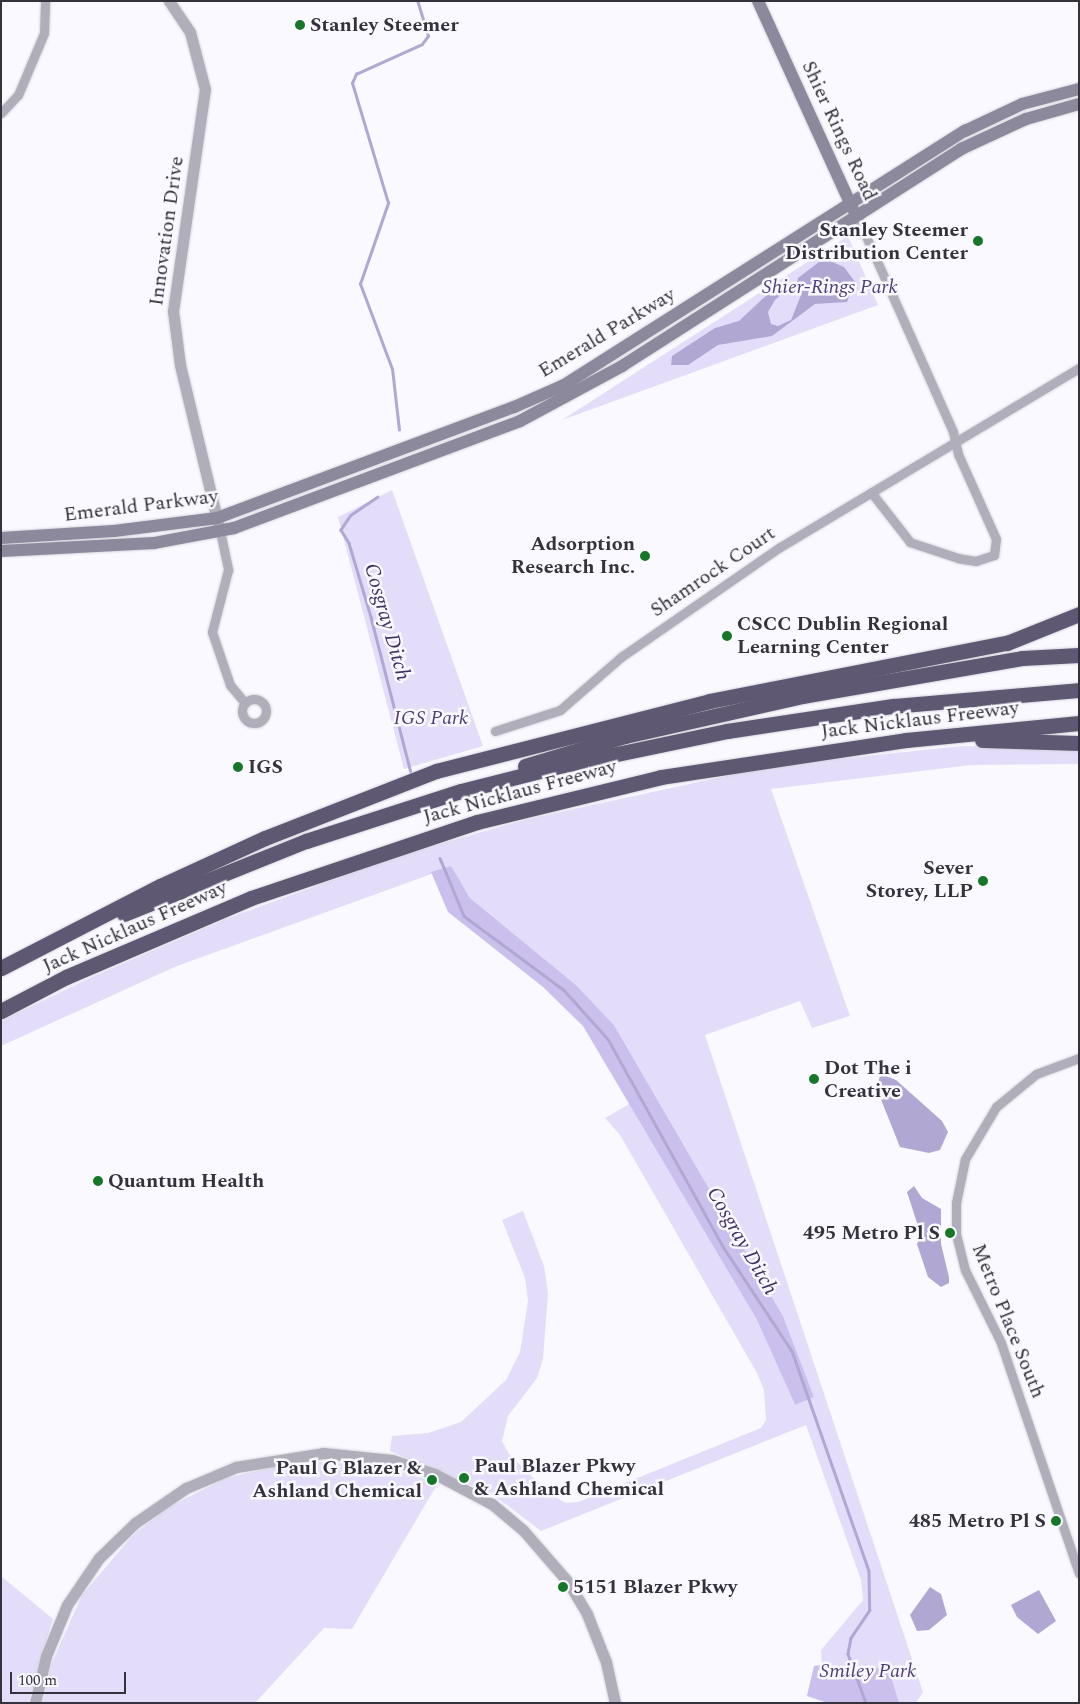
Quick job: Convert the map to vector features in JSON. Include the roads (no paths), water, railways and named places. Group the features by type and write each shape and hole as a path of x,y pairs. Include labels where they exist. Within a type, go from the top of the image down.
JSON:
{"highway":[{"path":"1,968 160,886 264,838 436,772 710,701 1008,643 1079,614"},
{"path":"399,811 474,782 625,736 811,694 1022,658 1079,655"},
{"name":"Jack Nicklaus Freeway","path":"1,975 123,914 306,841 399,811 564,765 726,731 949,700 1079,690"},
{"name":"Jack Nicklaus Freeway","path":"1,1011 66,977 251,898 477,822 661,777 888,743 1079,723"},
{"path":"888,743 1079,743"}],"main road":[{"name":"Shier Rings Road","path":"758,1 857,216"},
{"name":"Emerald Parkway","path":"1,538 114,531 217,518 414,446 564,385 850,202 994,116 1079,89"},
{"name":"Emerald Parkway","path":"1,551 154,543 220,531 410,464 570,397 973,143 1026,119 1079,104"}],"street":[{"path":"1,114 18,95 44,33 45,1"},
{"name":"Innovation Drive","path":"169,1 190,32 205,89 173,312 180,365 220,531"},
{"name":"Shier Rings Road","path":"857,216 996,539 994,555 976,561 958,558 910,542 871,492"},
{"name":"Shamrock Court","path":"495,731 566,707 620,656 780,547 1079,368"},
{"path":"220,531 228,570 212,632 230,684 245,703"},
{"name":"Metro Place South","path":"1079,1058 1064,1062 1021,1084 979,1129 960,1176 956,1234 965,1270 1018,1388 1079,1573"},
{"path":"35,1703 46,1656 68,1605 99,1558 135,1523 186,1488 236,1467 322,1453 392,1460 430,1472 471,1492 523,1530 568,1582 587,1614 604,1655 615,1703"}],"waterway":[{"name":"Cosgray Ditch","path":"399,430 392,369 360,284 388,203 352,83 356,74 422,44 428,36 417,1"},
{"name":"Cosgray Ditch","path":"378,497 351,515 341,530 349,543 371,617 411,773"},
{"name":"Cosgray Ditch","path":"440,858 464,916 564,990 608,1039 724,1248 792,1351 869,1571 870,1610 851,1638 848,1654 866,1703"}],"place":[{"name":"Stanley Steemer","path":"300,25"},
{"name":"Stanley Steemer Distribution Center","path":"978,241"},
{"name":"Adsorption Research Inc.","path":"645,556"},
{"name":"CSCC Dublin Regional Learning Center","path":"727,636"},
{"name":"IGS","path":"238,767"},
{"name":"Sever Storey, LLP","path":"983,881"},
{"name":"Dot The i Creative","path":"814,1079"},
{"name":"Quantum Health","path":"98,1181"},
{"name":"495 Metro Pl S","path":"950,1233"},
{"name":"Paul Blazer Pkwy & Ashland Chemical","path":"464,1478"},
{"name":"Paul G Blazer & Ashland Chemical","path":"432,1480"},
{"name":"485 Metro Pl S","path":"1056,1521"},
{"name":"5151 Blazer Pkwy","path":"563,1587"}],"park label":[{"name":"Shier-Rings Park","path":"830,287"},
{"name":"IGS Park","path":"431,718"},
{"name":"Smiley Park","path":"868,1671"}]}
